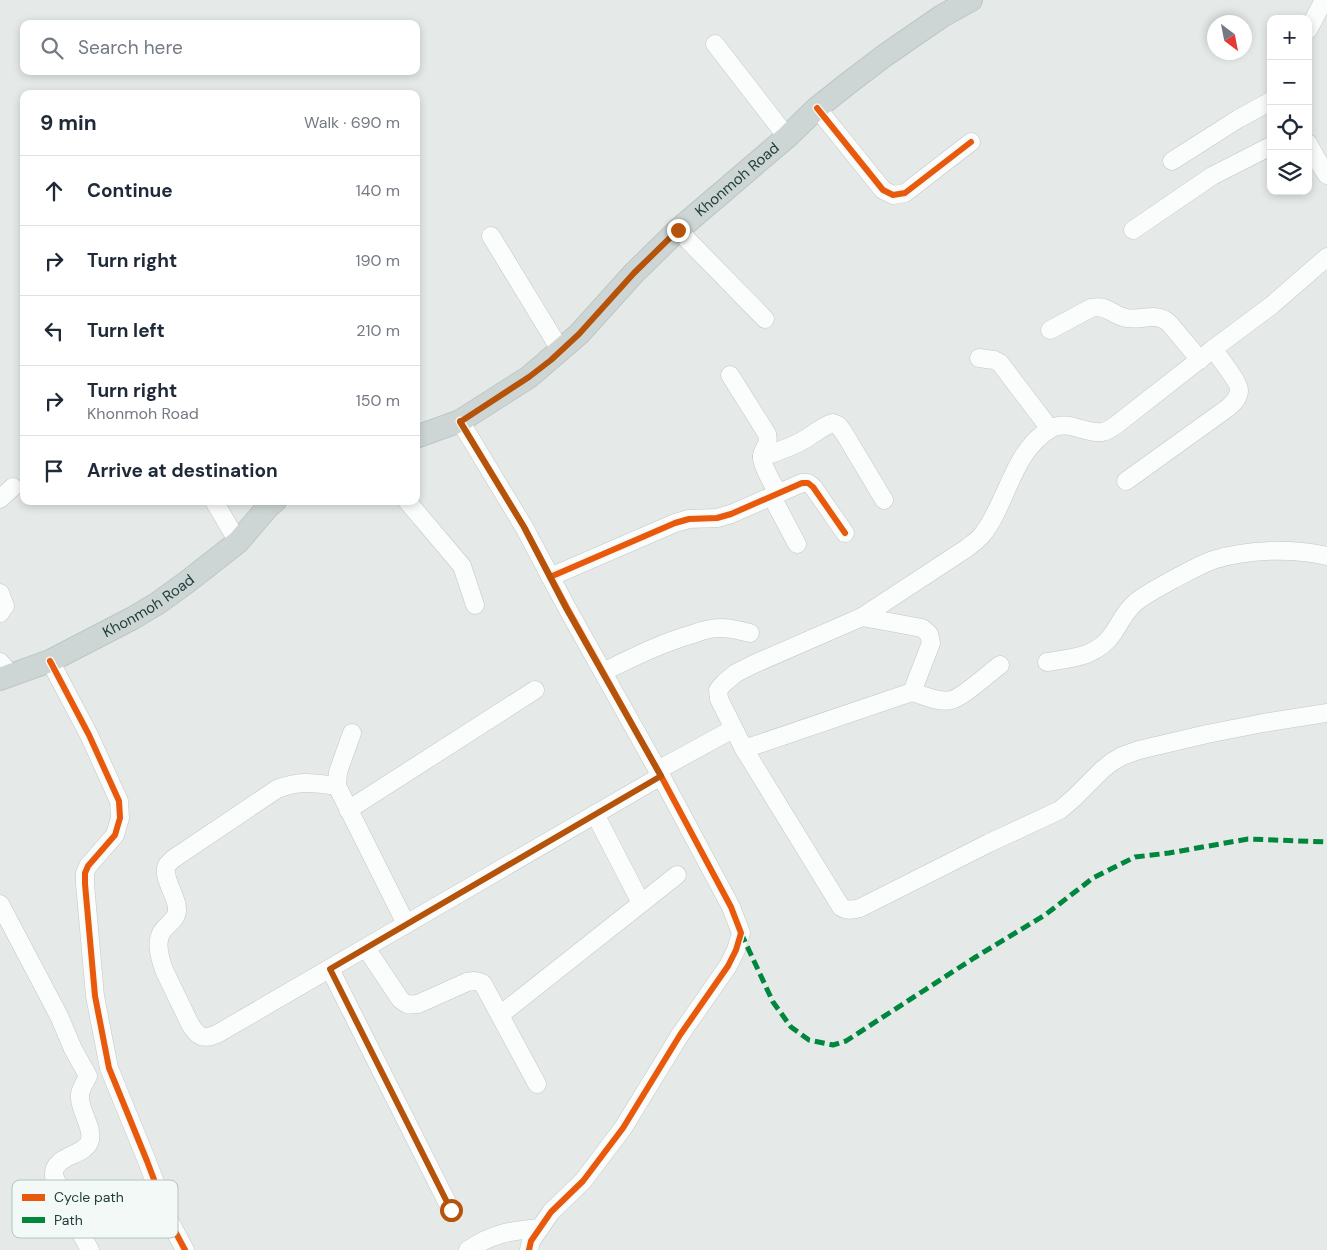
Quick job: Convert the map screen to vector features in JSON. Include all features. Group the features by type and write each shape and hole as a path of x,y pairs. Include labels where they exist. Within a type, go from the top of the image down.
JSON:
{"main road":[{"name":"Khonmoh Road","path":"420,434 460,422 529,377 579,334 634,273 678,230 787,137 817,108 884,56 942,16 971,0"},
{"name":"Khonmoh Road","path":"4,672 50,661 158,603 238,542 270,505"}],"street":[{"path":"1312,22 1324,0"},
{"path":"715,44 787,137"},
{"path":"1172,161 1238,119 1267,103"},
{"path":"817,108 883,190 892,195 905,193 971,142"},
{"path":"1133,230 1212,176 1267,148"},
{"path":"1312,150 1327,175"},
{"path":"678,230 765,319"},
{"path":"491,236 560,351"},
{"path":"1327,257 1272,305 1116,426 1104,432 1092,432 1066,425 1057,426 1038,438 1026,453 981,536 967,548 862,618 754,664 736,673 718,690 718,699 744,749 838,904 845,910 854,910 1060,810 1103,769 1122,756 1139,750 1207,734 1327,713"},
{"path":"1050,330 1091,308 1098,307 1128,318 1137,319 1158,316 1169,322 1236,382 1239,390 1237,399 1229,407 1126,481"},
{"path":"979,358 994,360 1000,364 1050,429"},
{"path":"730,375 767,434 768,440 762,458 775,496 798,544"},
{"path":"460,422 524,527 660,773 731,907 741,933 736,950 728,966 680,1035 623,1128 583,1181 551,1212 531,1241 529,1250"},
{"path":"762,458 791,447 827,424 834,423 844,433 884,500"},
{"path":"550,577 675,523 689,519 717,518 731,514 802,483 808,483 813,487 845,533"},
{"path":"0,499 13,487"},
{"path":"216,505 238,542"},
{"path":"410,505 462,566 475,605"},
{"path":"1047,662 1086,655 1096,650 1112,635 1128,609 1137,601 1150,592 1214,560 1240,554 1275,550 1316,553 1327,556"},
{"path":"0,593 5,606 0,613"},
{"path":"862,618 922,628 929,634 931,643 912,692"},
{"path":"603,672 659,645 708,630 731,628 750,633"},
{"path":"50,661 89,735 119,801 120,818 115,835 88,866 85,872 84,884 95,996 109,1068 154,1180"},
{"path":"744,749 912,692 942,700 951,700 960,696 1000,665"},
{"path":"348,810 534,690"},
{"path":"337,786 302,782 277,789 173,859 167,865 166,874 177,903 178,912 160,934 158,942 161,961 190,1024 195,1032 202,1037 209,1038 217,1034 330,969 595,814 733,729"},
{"path":"352,733 338,772 337,786 406,924"},
{"path":"595,814 641,903"},
{"path":"500,1015 677,875"},
{"path":"0,904 59,1016 73,1049 88,1076"},
{"path":"366,948 405,1004 418,1004 467,982 474,981 483,984 537,1084"},
{"path":"330,969 451,1210"},
{"path":"56,1180 54,1170 56,1164 86,1147 90,1141 90,1132 80,1098 80,1091 88,1076 109,1068"},
{"path":"468,1250 483,1240 496,1235 510,1231 540,1228"},
{"path":"178,1237 185,1250"},
{"path":"83,1238 90,1250"}],"marked path":[{"path":"741,933 773,1002 791,1027 809,1040 833,1045 846,1041 974,958 1045,915 1093,878 1135,857 1248,839 1327,842"}],"cycle path":[{"path":"817,108 883,190 893,195 905,193 971,142"},
{"path":"460,421 524,527 661,776 731,907 741,933 736,950 728,966 680,1035 623,1128 583,1181 551,1212 531,1241 529,1250"},
{"path":"550,577 675,523 689,519 717,518 731,514 802,483 808,483 813,487 845,533"},
{"path":"50,661 89,735 119,801 120,818 115,835 88,866 85,873 95,996 109,1068 154,1180"},
{"path":"178,1237 185,1250"}],"route":[{"path":"451,1210 330,969 661,776 566,608 524,527 460,422 529,377 551,360 579,334 634,273 678,230"}]}
